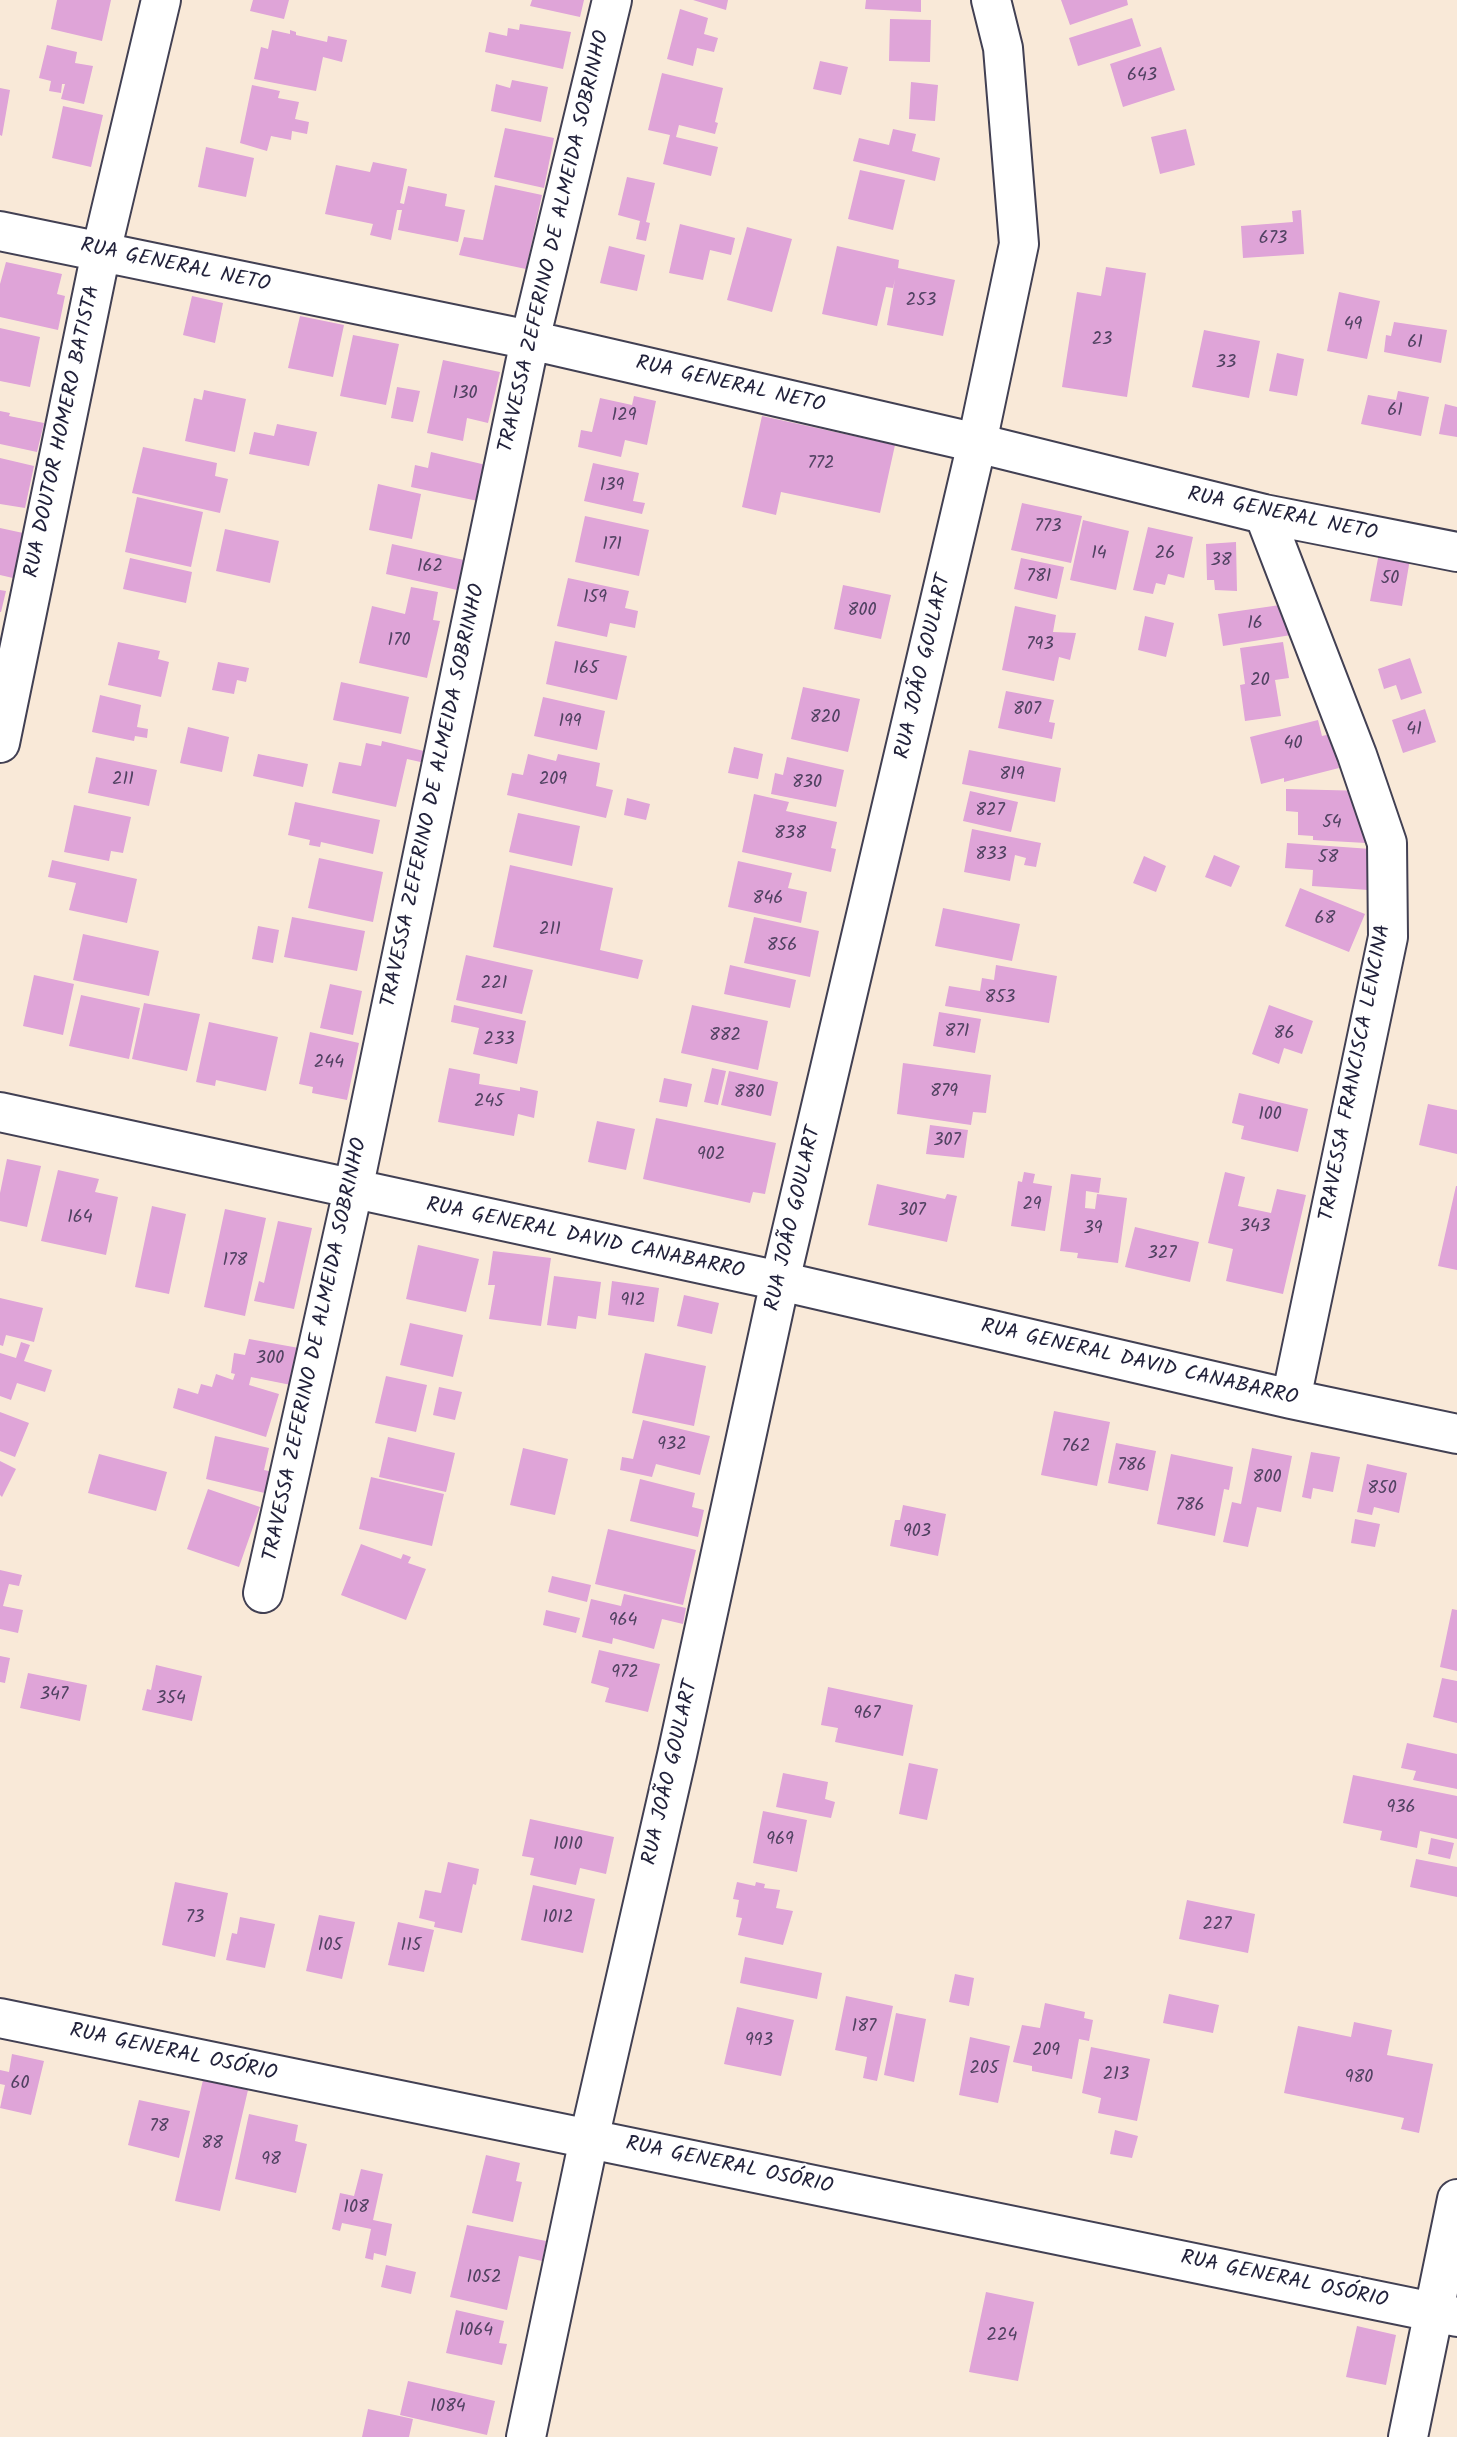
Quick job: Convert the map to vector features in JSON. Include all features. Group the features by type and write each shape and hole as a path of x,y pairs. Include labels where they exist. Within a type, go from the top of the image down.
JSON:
{"street":[{"name":"RUA DOUTOR HOMERO BATISTA","path":"0,743 101,252 161,0"},
{"name":"TRAVESSA ZEFERINO DE ALMEIDA SOBRINHO","path":"264,1593 353,1190 530,340 612,0"},
{"name":"RUA JOÃO GOULART","path":"526,2437 589,2139 677,1755 780,1281 977,443 1019,244 1003,48 991,0"},
{"name":"RUA GENERAL NETO","path":"0,231 530,340 977,443 1264,514 1457,552"},
{"name":"TRAVESSA FRANCISCA LENCINA","path":"1264,514 1357,755 1387,843 1388,937 1291,1399"},
{"name":"RUA GENERAL DAVID CANABARRO","path":"0,1112 780,1281 1291,1399 1457,1434"},
{"name":"RUA GENERAL OSÓRIO","path":"0,2018 1445,2314"},
{"path":"1408,2437 1445,2314 1457,2199"}],"building":[{"path":"57,0 111,0 102,41 51,29"},
{"path":"253,0 289,0 284,19 250,11"},
{"path":"532,0 584,0 580,17 530,6"},
{"path":"693,0 728,0 726,10"},
{"path":"866,0 921,0 921,12 865,9"},
{"path":"1061,0 1127,0 1128,5 1070,25"},
{"path":"680,9 708,18 704,34 718,38 714,52 697,48 693,66 667,59"},
{"path":"1132,18 1141,46 1078,66 1069,38"},
{"path":"890,19 931,20 930,62 889,61"},
{"path":"520,24 571,32 563,69 485,52 489,32 507,36 508,28 519,30"},
{"path":"272,30 290,34 290,30 296,32 296,35 327,42 328,36 347,40 342,62 323,57 316,91 254,79 261,47 268,49"},
{"path":"47,45 77,52 75,63 93,66 84,104 61,99 65,84 62,84 61,93 49,91 51,81 39,78"},
{"path":"1161,47 1175,90 1123,107 1110,64"},
{"path":"820,61 848,67 841,95 813,89"},
{"path":"662,73 723,88 715,134 679,125 676,137 718,147 711,176 663,164 670,135 648,130"},
{"path":"512,80 548,87 541,122 491,111 496,84 510,88"},
{"path":"911,82 938,85 935,121 909,119"},
{"path":"252,85 280,91 278,98 299,102 295,119 309,122 307,134 292,131 291,140 271,136 267,151 240,143"},
{"path":"0,88 10,90 2,136 0,135"},
{"path":"63,106 103,115 91,167 52,158"},
{"path":"505,128 554,138 544,188 494,177"},
{"path":"893,129 916,134 912,151 940,158 935,181 853,161 859,138 889,145"},
{"path":"1186,129 1195,165 1160,174 1151,137"},
{"path":"206,147 254,158 246,197 198,187"},
{"path":"373,162 407,169 400,203 404,204 408,186 447,194 445,206 465,210 458,242 398,230 402,210 397,210 391,240 370,235 373,224 325,214 336,165 370,172"},
{"path":"860,170 905,180 893,230 848,219"},
{"path":"627,177 655,183 646,222 650,223 646,241 636,239 640,221 618,215"},
{"path":"495,185 542,195 526,269 459,255 464,237 483,240"},
{"path":"1301,210 1304,254 1243,258 1241,226 1293,222 1292,211"},
{"path":"680,224 735,238 731,255 710,250 703,280 669,273"},
{"path":"747,227 792,239 772,312 727,300"},
{"path":"609,246 645,255 637,291 600,283"},
{"path":"837,246 899,260 898,268 955,280 943,336 887,325 895,279 893,288 886,287 877,326 822,314"},
{"path":"6,262 62,274 57,294 65,296 58,330 0,317 0,284"},
{"path":"1106,267 1146,273 1127,397 1062,387 1077,292 1101,296"},
{"path":"1339,292 1380,301 1367,359 1327,351"},
{"path":"192,296 223,303 215,343 183,335"},
{"path":"300,316 344,325 333,377 288,368"},
{"path":"1394,322 1447,330 1441,363 1384,352 1386,335 1391,336"},
{"path":"0,328 40,337 30,387 0,381"},
{"path":"1204,330 1260,341 1249,398 1192,387"},
{"path":"353,335 399,344 386,405 340,396"},
{"path":"1277,353 1304,359 1297,396 1269,391"},
{"path":"443,360 500,372 488,423 467,418 463,441 427,433"},
{"path":"397,387 420,391 413,422 391,418"},
{"path":"204,390 246,399 235,452 185,441 194,398 202,400"},
{"path":"1398,391 1429,397 1421,436 1361,424 1368,395 1396,400"},
{"path":"634,396 656,401 647,445 625,440 621,457 578,447 581,430 592,432 600,398 632,405"},
{"path":"1445,404 1457,407 1457,437 1439,434"},
{"path":"0,411 10,413 9,416 44,423 37,452 0,444"},
{"path":"762,416 895,445 880,513 781,492 776,515 742,507"},
{"path":"277,424 317,432 309,466 249,454 254,432 274,436"},
{"path":"143,447 217,463 215,476 228,479 220,513 132,493"},
{"path":"431,452 486,465 478,501 411,487 415,465 428,468"},
{"path":"0,458 34,466 25,508 0,504"},
{"path":"593,463 639,473 633,501 645,503 642,514 584,501"},
{"path":"378,484 421,494 412,539 369,530"},
{"path":"137,497 203,512 191,567 125,552"},
{"path":"1022,503 1082,516 1071,563 1011,550"},
{"path":"585,516 649,530 639,576 575,562"},
{"path":"1083,520 1129,531 1116,590 1070,580"},
{"path":"1148,527 1193,537 1184,578 1168,574 1165,585 1156,583 1153,594 1133,590"},
{"path":"0,528 23,533 13,578 0,575"},
{"path":"225,529 279,541 270,583 216,571"},
{"path":"1236,542 1237,591 1215,590 1214,580 1207,580 1206,544"},
{"path":"392,544 473,562 466,592 386,574"},
{"path":"1379,553 1410,559 1402,606 1370,601"},
{"path":"130,558 192,572 186,603 123,589"},
{"path":"1021,558 1064,567 1057,599 1014,589"},
{"path":"568,578 629,591 625,608 638,611 635,628 610,623 607,637 557,626"},
{"path":"843,585 891,595 881,639 834,629"},
{"path":"411,587 438,592 433,620 440,621 427,678 359,663 372,606 405,614"},
{"path":"0,590 6,591 1,612 0,612"},
{"path":"1287,604 1291,635 1223,646 1218,614"},
{"path":"1015,606 1056,615 1053,632 1076,633 1070,660 1059,657 1054,681 1002,670"},
{"path":"1145,616 1174,623 1166,657 1138,650"},
{"path":"555,641 627,656 617,700 546,684"},
{"path":"118,642 160,651 158,659 169,662 161,697 108,685"},
{"path":"1283,642 1289,678 1275,680 1281,716 1245,721 1240,685 1245,684 1240,648"},
{"path":"1410,658 1422,693 1401,700 1396,685 1384,689 1378,669"},
{"path":"218,662 249,668 246,682 237,680 234,694 212,690"},
{"path":"341,682 409,697 401,734 333,720"},
{"path":"803,687 860,699 848,752 791,739"},
{"path":"1006,691 1054,700 1049,722 1055,723 1052,739 998,728"},
{"path":"100,695 141,705 137,727 148,729 147,738 135,736 134,741 92,732"},
{"path":"543,697 605,711 597,750 534,736"},
{"path":"1425,709 1436,742 1403,753 1392,720"},
{"path":"1318,720 1322,736 1331,734 1339,768 1284,782 1284,778 1261,784 1250,737"},
{"path":"188,727 229,737 222,772 180,763"},
{"path":"382,741 428,752 425,763 407,759 396,807 332,793 339,762 361,766 366,743 381,746"},
{"path":"734,747 763,754 758,779 728,773"},
{"path":"969,750 1061,768 1055,802 962,784"},
{"path":"258,754 308,764 303,787 253,776"},
{"path":"528,754 556,761 558,754 600,763 596,786 613,790 606,818 507,795 512,773 523,775"},
{"path":"96,757 157,770 149,806 88,793"},
{"path":"787,757 844,770 836,807 771,794 775,773 783,775"},
{"path":"1286,789 1367,791 1366,843 1313,840 1313,836 1298,835 1298,812 1286,811"},
{"path":"970,791 1018,802 1011,832 963,821"},
{"path":"754,794 789,802 786,811 837,822 831,848 836,849 831,872 742,852"},
{"path":"627,798 650,804 646,820 624,815"},
{"path":"295,802 380,820 373,854 321,842 320,847 309,845 310,840 288,835"},
{"path":"74,805 131,817 123,853 111,851 109,861 64,852"},
{"path":"518,813 580,826 572,866 509,852"},
{"path":"972,829 1041,843 1036,867 1024,865 1026,858 1015,855 1010,881 964,872"},
{"path":"1287,843 1371,849 1368,890 1312,886 1313,870 1285,868"},
{"path":"1214,855 1240,866 1231,887 1205,877"},
{"path":"1144,856 1166,866 1156,892 1133,883"},
{"path":"319,858 383,872 373,922 308,908"},
{"path":"52,860 137,879 127,923 69,910 76,883 48,877"},
{"path":"738,861 792,873 788,888 807,892 801,923 728,907"},
{"path":"510,865 613,888 600,950 643,960 638,979 493,947"},
{"path":"1300,888 1365,914 1349,952 1285,926"},
{"path":"943,908 1020,924 1012,961 935,946"},
{"path":"292,917 365,931 357,971 284,957"},
{"path":"754,917 819,931 810,977 744,963"},
{"path":"258,926 279,930 273,963 252,959"},
{"path":"83,934 159,951 149,996 73,980"},
{"path":"466,955 533,970 522,1014 456,1000"},
{"path":"730,965 796,980 790,1008 724,994"},
{"path":"996,965 1057,976 1049,1023 945,1006 949,986 980,991 982,978 994,980"},
{"path":"34,975 74,984 63,1035 23,1026"},
{"path":"330,984 362,991 353,1035 320,1028"},
{"path":"81,995 140,1008 129,1059 69,1046"},
{"path":"144,1003 200,1014 187,1071 132,1059"},
{"path":"454,1005 526,1021 517,1064 473,1054 479,1028 451,1022"},
{"path":"692,1005 768,1021 758,1070 681,1053"},
{"path":"1269,1005 1313,1021 1302,1054 1284,1048 1279,1064 1252,1054"},
{"path":"939,1012 981,1019 975,1053 933,1046"},
{"path":"209,1022 278,1037 266,1091 216,1080 215,1086 196,1082"},
{"path":"310,1032 359,1043 347,1100 312,1093 313,1087 299,1084"},
{"path":"903,1063 991,1075 986,1113 973,1112 971,1125 897,1114"},
{"path":"449,1068 480,1074 479,1084 520,1091 520,1087 538,1091 534,1118 518,1114 514,1136 438,1122"},
{"path":"712,1068 726,1071 718,1105 704,1102"},
{"path":"729,1071 778,1082 771,1116 721,1105"},
{"path":"664,1078 692,1084 687,1107 659,1102"},
{"path":"1239,1093 1308,1109 1298,1152 1241,1139 1244,1126 1232,1123"},
{"path":"1428,1104 1457,1110 1457,1154 1419,1145"},
{"path":"656,1118 776,1143 765,1194 753,1192 750,1203 643,1179"},
{"path":"597,1121 635,1129 626,1170 588,1162"},
{"path":"930,1125 968,1130 964,1158 926,1154"},
{"path":"7,1159 41,1166 27,1227 0,1221 0,1193"},
{"path":"58,1170 99,1179 95,1192 118,1197 106,1255 41,1241"},
{"path":"1024,1172 1035,1174 1033,1183 1052,1186 1045,1231 1011,1226 1018,1181 1022,1182"},
{"path":"1225,1172 1245,1177 1238,1206 1271,1213 1277,1189 1306,1195 1283,1294 1226,1281 1233,1249 1208,1243"},
{"path":"1071,1174 1101,1178 1099,1193 1086,1191 1085,1208 1095,1209 1097,1194 1127,1198 1118,1263 1077,1258 1078,1253 1060,1251"},
{"path":"877,1184 945,1199 947,1194 957,1196 947,1242 868,1225"},
{"path":"1457,1186 1457,1270 1438,1266"},
{"path":"152,1206 186,1214 169,1294 135,1287"},
{"path":"225,1209 266,1218 245,1316 204,1307"},
{"path":"278,1221 312,1228 294,1309 254,1301 259,1281 264,1283"},
{"path":"1135,1227 1199,1242 1190,1282 1125,1267"},
{"path":"418,1245 479,1259 466,1312 406,1299"},
{"path":"493,1251 551,1258 541,1326 489,1319 495,1285 488,1285"},
{"path":"554,1276 601,1282 596,1319 578,1316 576,1329 547,1325"},
{"path":"612,1281 659,1288 654,1322 608,1315"},
{"path":"684,1295 719,1303 712,1334 677,1326"},
{"path":"0,1298 43,1308 34,1342 6,1335 3,1346 0,1345"},
{"path":"410,1323 463,1335 453,1377 400,1365"},
{"path":"249,1339 310,1350 307,1367 294,1365 292,1373 298,1375 296,1386 251,1377 249,1385 279,1394 266,1437 173,1408 178,1388 198,1394 201,1384 212,1387 216,1374 233,1380 235,1374 231,1373 234,1353 245,1355"},
{"path":"21,1342 30,1345 24,1361 52,1370 45,1392 17,1383 11,1400 0,1396 0,1353 16,1358"},
{"path":"645,1353 706,1366 694,1426 632,1413"},
{"path":"386,1376 427,1385 416,1432 375,1423"},
{"path":"439,1387 462,1392 455,1420 433,1415"},
{"path":"1054,1411 1110,1422 1097,1486 1041,1475"},
{"path":"0,1412 29,1423 15,1457 0,1451"},
{"path":"643,1420 710,1436 700,1475 656,1464 652,1477 620,1470 622,1457 633,1459"},
{"path":"215,1436 269,1448 264,1470 282,1474 277,1496 206,1479"},
{"path":"388,1437 455,1453 446,1492 379,1477"},
{"path":"1116,1443 1156,1451 1148,1491 1108,1483"},
{"path":"523,1448 568,1459 555,1515 510,1505"},
{"path":"1252,1448 1292,1456 1281,1512 1257,1507 1248,1547 1223,1542 1232,1502 1241,1504"},
{"path":"1311,1452 1340,1457 1333,1492 1313,1488 1311,1499 1302,1497"},
{"path":"99,1454 167,1472 156,1511 88,1493"},
{"path":"1171,1454 1233,1467 1229,1490 1224,1489 1215,1536 1157,1524"},
{"path":"0,1461 16,1469 2,1497 0,1495"},
{"path":"1367,1464 1407,1473 1399,1513 1374,1507 1372,1515 1357,1512"},
{"path":"371,1477 444,1494 432,1546 359,1529"},
{"path":"640,1479 695,1493 692,1507 704,1510 698,1537 630,1521"},
{"path":"208,1489 260,1507 239,1567 187,1549"},
{"path":"903,1505 946,1514 938,1556 890,1546 895,1520 900,1520"},
{"path":"1355,1519 1380,1524 1375,1547 1351,1543"},
{"path":"608,1529 696,1550 683,1605 595,1584"},
{"path":"361,1544 401,1559 403,1554 411,1557 408,1563 426,1569 406,1620 341,1595"},
{"path":"0,1570 22,1575 19,1586 9,1584 3,1606 23,1610 18,1633 0,1629"},
{"path":"552,1576 591,1585 587,1602 548,1592"},
{"path":"624,1594 686,1608 683,1624 662,1619 654,1649 613,1638 612,1644 582,1637 591,1599 621,1606"},
{"path":"1452,1609 1457,1610 1457,1671 1440,1667"},
{"path":"546,1610 580,1618 576,1633 543,1625"},
{"path":"599,1650 660,1664 648,1712 605,1702 609,1688 591,1683"},
{"path":"0,1656 10,1658 5,1683 0,1682"},
{"path":"156,1665 202,1676 192,1721 142,1710 147,1689 151,1690"},
{"path":"28,1673 87,1685 80,1721 20,1708"},
{"path":"1442,1678 1457,1681 1457,1723 1433,1717"},
{"path":"828,1687 913,1705 903,1756 835,1742 838,1728 821,1725"},
{"path":"1407,1743 1457,1754 1457,1789 1413,1780 1416,1771 1401,1768"},
{"path":"909,1763 938,1769 927,1820 899,1814"},
{"path":"783,1773 828,1782 825,1799 835,1802 831,1818 776,1807"},
{"path":"1353,1775 1457,1796 1457,1839 1420,1831 1417,1848 1380,1840 1382,1831 1343,1823"},
{"path":"763,1811 807,1820 797,1872 753,1863"},
{"path":"530,1819 614,1837 606,1874 580,1868 576,1885 530,1875 534,1858 522,1856"},
{"path":"1431,1838 1454,1843 1450,1859 1428,1854"},
{"path":"1416,1859 1457,1867 1457,1897 1410,1887"},
{"path":"448,1862 479,1869 462,1933 434,1927 435,1922 419,1918 425,1890 441,1893"},
{"path":"175,1882 228,1893 215,1957 162,1945"},
{"path":"737,1882 755,1886 756,1882 765,1884 764,1888 780,1890 776,1908 793,1911 783,1945 738,1935 742,1918 736,1917 739,1900 733,1899"},
{"path":"533,1885 595,1899 583,1953 521,1940"},
{"path":"1187,1900 1255,1914 1248,1953 1179,1939"},
{"path":"319,1915 355,1922 342,1979 306,1971"},
{"path":"240,1917 275,1924 265,1968 226,1960 232,1933 237,1934"},
{"path":"398,1922 434,1930 424,1972 388,1965"},
{"path":"745,1957 822,1973 817,1999 740,1983"},
{"path":"955,1974 974,1978 969,2006 949,2002"},
{"path":"1169,1994 1219,2005 1213,2033 1163,2023"},
{"path":"846,1996 893,2006 877,2081 863,2078 867,2057 835,2050"},
{"path":"1045,2003 1085,2012 1084,2018 1093,2020 1089,2041 1079,2039 1072,2079 1032,2071 1032,2066 1013,2062 1022,2025 1040,2028"},
{"path":"737,2007 794,2020 781,2076 724,2064"},
{"path":"896,2013 926,2019 914,2082 884,2075"},
{"path":"1354,2022 1392,2030 1387,2055 1433,2064 1419,2133 1401,2129 1404,2118 1284,2093 1298,2026 1351,2037"},
{"path":"970,2037 1010,2046 998,2103 959,2095"},
{"path":"1091,2047 1150,2059 1137,2121 1098,2113 1101,2098 1082,2093"},
{"path":"12,2054 44,2061 31,2115 0,2108 5,2085 0,2084 0,2070 9,2072"},
{"path":"203,2080 248,2090 220,2211 175,2201"},
{"path":"139,2100 190,2111 179,2158 128,2145"},
{"path":"249,2114 298,2125 295,2141 307,2144 296,2193 235,2179"},
{"path":"1115,2130 1138,2136 1132,2158 1110,2154"},
{"path":"486,2155 520,2163 516,2181 522,2182 513,2222 472,2213"},
{"path":"361,2169 383,2174 373,2220 392,2224 386,2256 374,2253 373,2260 365,2258 371,2229 342,2223 340,2231 332,2229 340,2193 354,2196"},
{"path":"467,2225 546,2241 542,2261 519,2256 507,2310 450,2297"},
{"path":"386,2265 416,2272 411,2294 381,2287"},
{"path":"986,2292 1034,2302 1018,2381 969,2372"},
{"path":"456,2310 504,2321 499,2343 507,2344 502,2365 446,2353"},
{"path":"1357,2326 1396,2335 1386,2385 1346,2377"},
{"path":"408,2381 495,2401 487,2435 400,2415"},
{"path":"368,2409 413,2419 409,2437 362,2437"}]}
